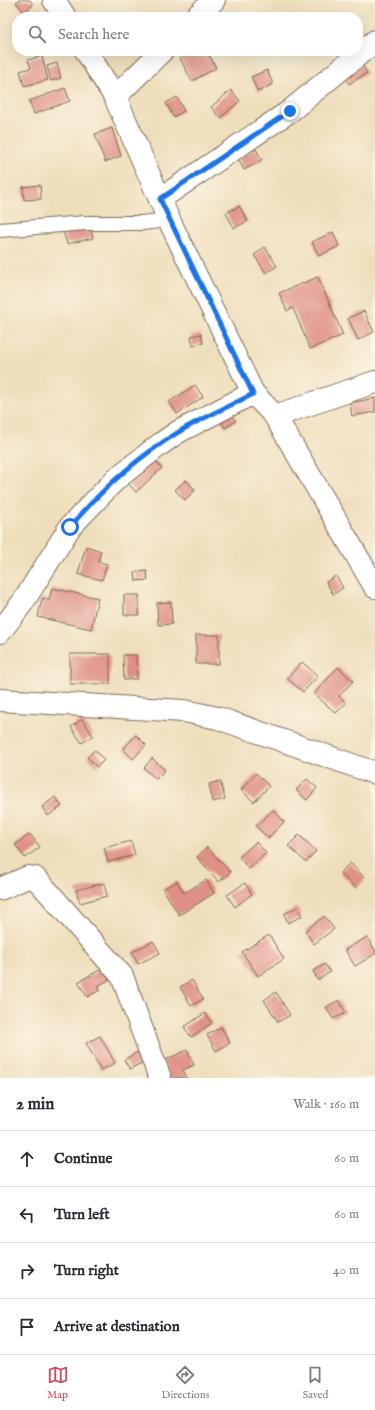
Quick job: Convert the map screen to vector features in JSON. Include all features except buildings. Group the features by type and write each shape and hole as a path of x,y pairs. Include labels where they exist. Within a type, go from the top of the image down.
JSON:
{"street":[{"path":"54,0 62,12"},
{"path":"201,12 214,0"},
{"path":"363,51 375,41"},
{"path":"89,56 115,97 169,220 253,394 275,416 375,587"},
{"path":"115,97 157,56"},
{"path":"160,199 290,111 357,56"},
{"path":"275,416 375,382"},
{"path":"0,632 23,602 70,527 117,478 178,432 253,394"},
{"path":"0,700 184,711 218,718 375,773"},
{"path":"0,889 28,877 35,878 122,976 160,1078"}],"lane":[{"path":"0,230 85,223 169,220"}],"route":[{"path":"70,527 117,478 162,443 178,432 253,394 160,199 290,111"}]}
